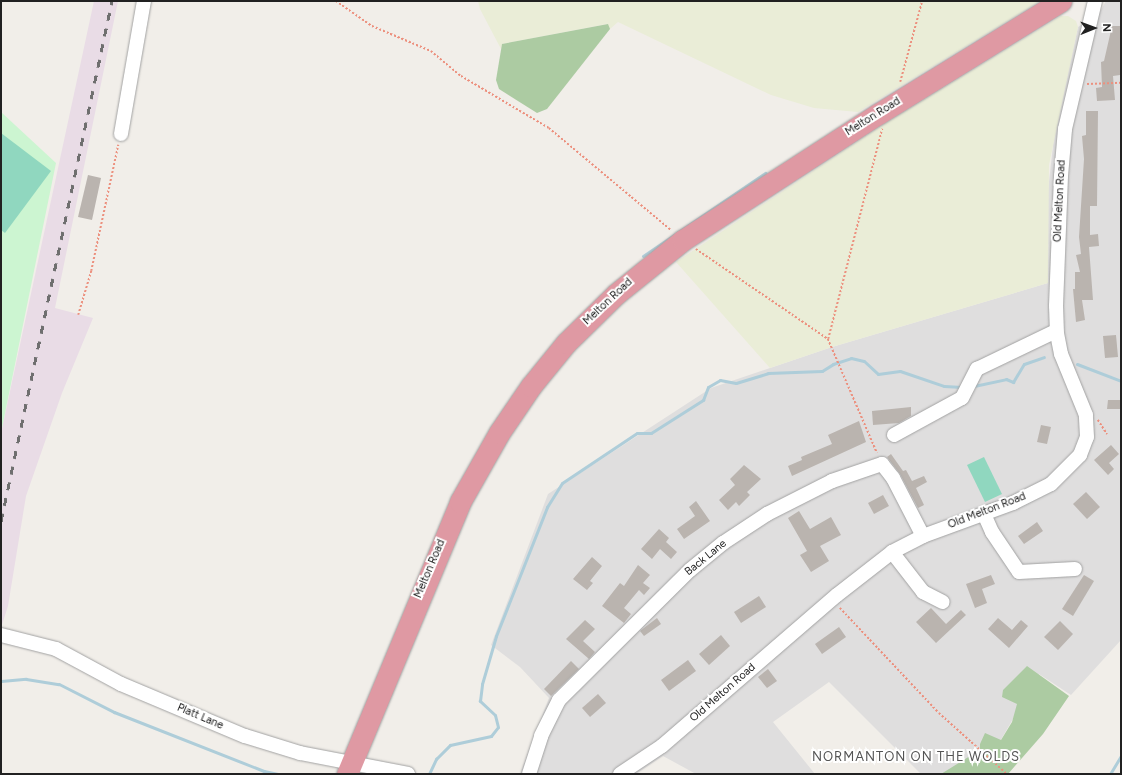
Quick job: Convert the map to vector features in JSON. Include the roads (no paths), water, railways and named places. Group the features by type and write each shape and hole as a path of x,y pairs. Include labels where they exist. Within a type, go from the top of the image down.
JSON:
{"highway":[{"name":"Melton Road","path":"349,769 442,540 460,502 499,434 531,386 566,343 616,294 683,240 878,114 1061,1"}],"street":[{"path":"121,134 144,1"},
{"name":"Old Melton Road","path":"620,774 662,746 832,599 892,552 923,536 1013,504 1051,484 1071,467 1085,444 1086,415 1061,354 1056,331 1061,176 1066,129 1095,1"},
{"path":"894,435 962,398 977,369 1056,331"},
{"name":"Back Lane","path":"529,774 541,736 559,700 690,570 723,543 767,514 832,482 882,464 893,478 923,536"},
{"path":"984,514 992,532 1019,572 1075,570"},
{"path":"892,552 923,592 944,602"},
{"name":"Platt Lane","path":"1,635 56,649 121,684 245,736 349,769 408,774"}],"waterway":[{"path":"643,256 765,173"},
{"path":"974,386 1006,379 1013,382 1024,364 1044,357"},
{"path":"429,774 436,759 450,745 491,736 498,727 495,715 480,701 482,684 496,636 547,507 562,483 637,433 651,433 703,400 708,387 720,380 736,383 768,373 822,371 833,364 851,358 864,361 878,374 900,371 944,386 962,387"},
{"path":"1077,364 1121,381"},
{"path":"1,681 26,679 59,684 114,712 264,771 278,774"},
{"path":"1110,774 1121,756"}],"railway":[{"path":"1,521 112,1"}],"district":[{"name":"NORMANTON ON THE WOLDS","path":"916,757"}]}
